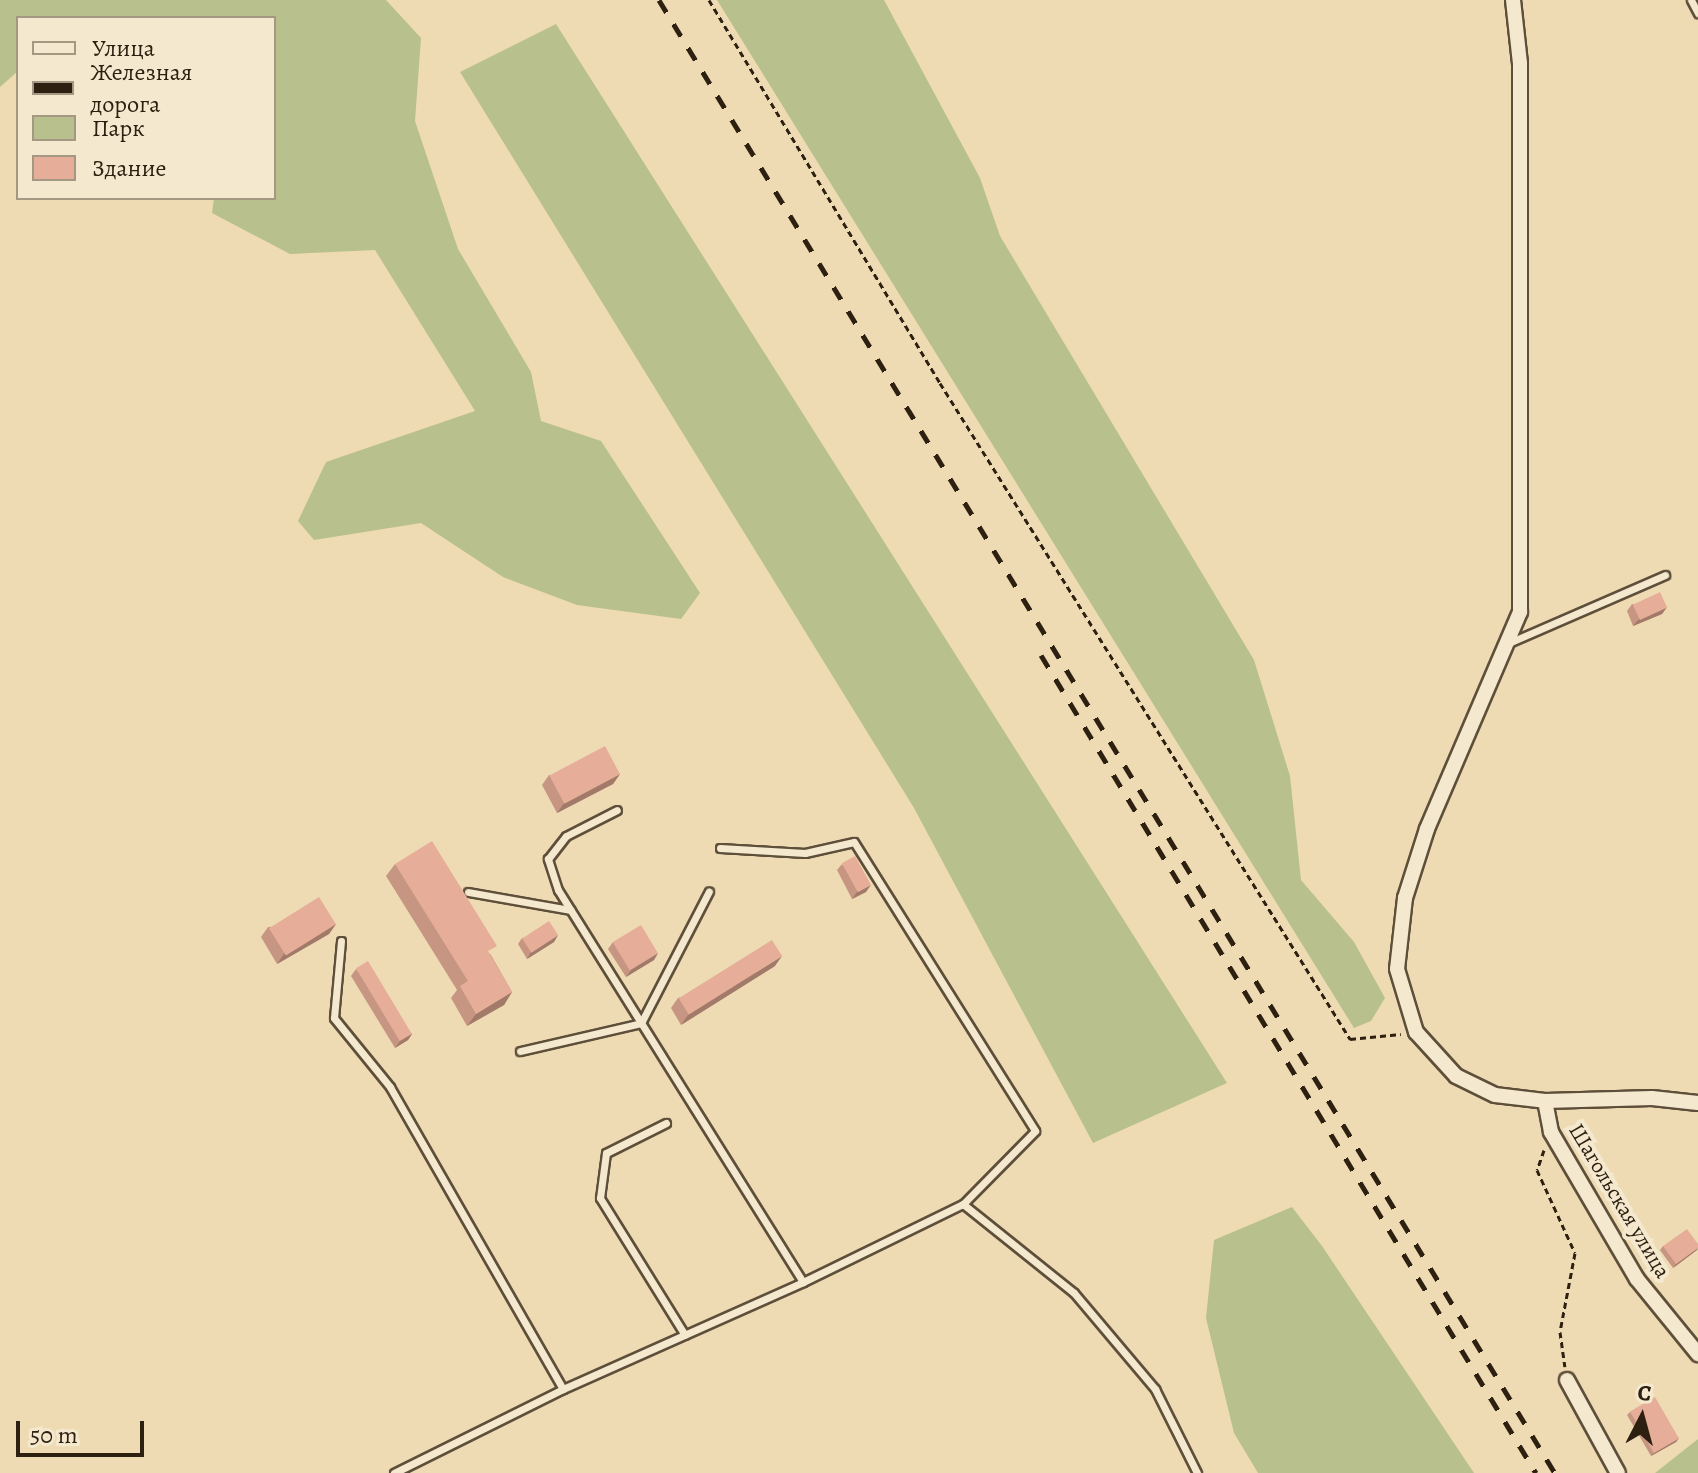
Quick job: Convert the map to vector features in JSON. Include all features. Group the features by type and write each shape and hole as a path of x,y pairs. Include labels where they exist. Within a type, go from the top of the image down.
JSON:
{"street":[{"path":"1513,0 1520,63 1520,612 1511,642 1427,829 1405,898 1397,969 1416,1032 1456,1076 1495,1095 1545,1101 1652,1098 1698,1103"},
{"name":"Шагольская улица","path":"1545,1101 1551,1132 1637,1279 1698,1354"},
{"path":"1567,1380 1618,1473"}],"lane":[{"path":"1691,0 1698,13"},
{"path":"1511,642 1665,575"},
{"path":"617,810 566,836 548,859 570,910 803,1282"},
{"path":"394,1473 563,1389 803,1282 963,1204 1035,1131 854,842 805,853 720,848"},
{"path":"520,1051 641,1023 709,891"},
{"path":"468,892 570,910"},
{"path":"341,941 334,1018 390,1087 563,1389"},
{"path":"666,1123 606,1153 600,1198 685,1335"},
{"path":"963,1204 1074,1293 1155,1389 1197,1473"}],"path":[{"path":"709,0 940,383 1350,1039 1416,1032"},
{"path":"1551,1132 1537,1170 1575,1253 1560,1332 1567,1380"}],"green space":[{"path":"0,0 386,0 421,38 415,121 458,249 531,372 541,421 601,441 700,593 681,619 577,605 503,577 421,523 314,540 298,521 326,462 475,411 375,250 290,254 212,213 214,200 276,200 276,16 16,16 16,73 0,87"},
{"path":"717,0 884,0 980,178 1000,236 1254,660 1290,776 1301,880 1354,942 1385,998 1371,1021 1354,1028"},
{"path":"556,24 1227,1083 1093,1143 914,808 460,72"},
{"path":"1292,1207 1322,1246 1474,1473 1258,1473 1234,1433 1206,1318 1214,1240"},
{"path":"1698,1439 1698,1473 1655,1473"}],"building":[{"path":"1660,592 1667,607 1640,620 1633,605"},
{"path":"605,746 620,774 564,804 549,776"},
{"path":"432,841 497,946 488,951 512,992 476,1014 460,986 468,981 395,864"},
{"path":"855,856 871,885 858,892 842,863"},
{"path":"319,897 336,924 286,955 269,928"},
{"path":"549,921 558,935 531,953 522,938"},
{"path":"641,925 658,953 630,970 613,942"},
{"path":"772,940 782,956 689,1014 679,998"},
{"path":"368,961 412,1034 400,1041 356,968"},
{"path":"1687,1229 1698,1248 1676,1264 1663,1246"},
{"path":"1655,1397 1679,1439 1654,1453 1630,1412"}],"railway":[{"path":"659,0 1555,1473"},
{"path":"1041,655 1536,1473"}]}
